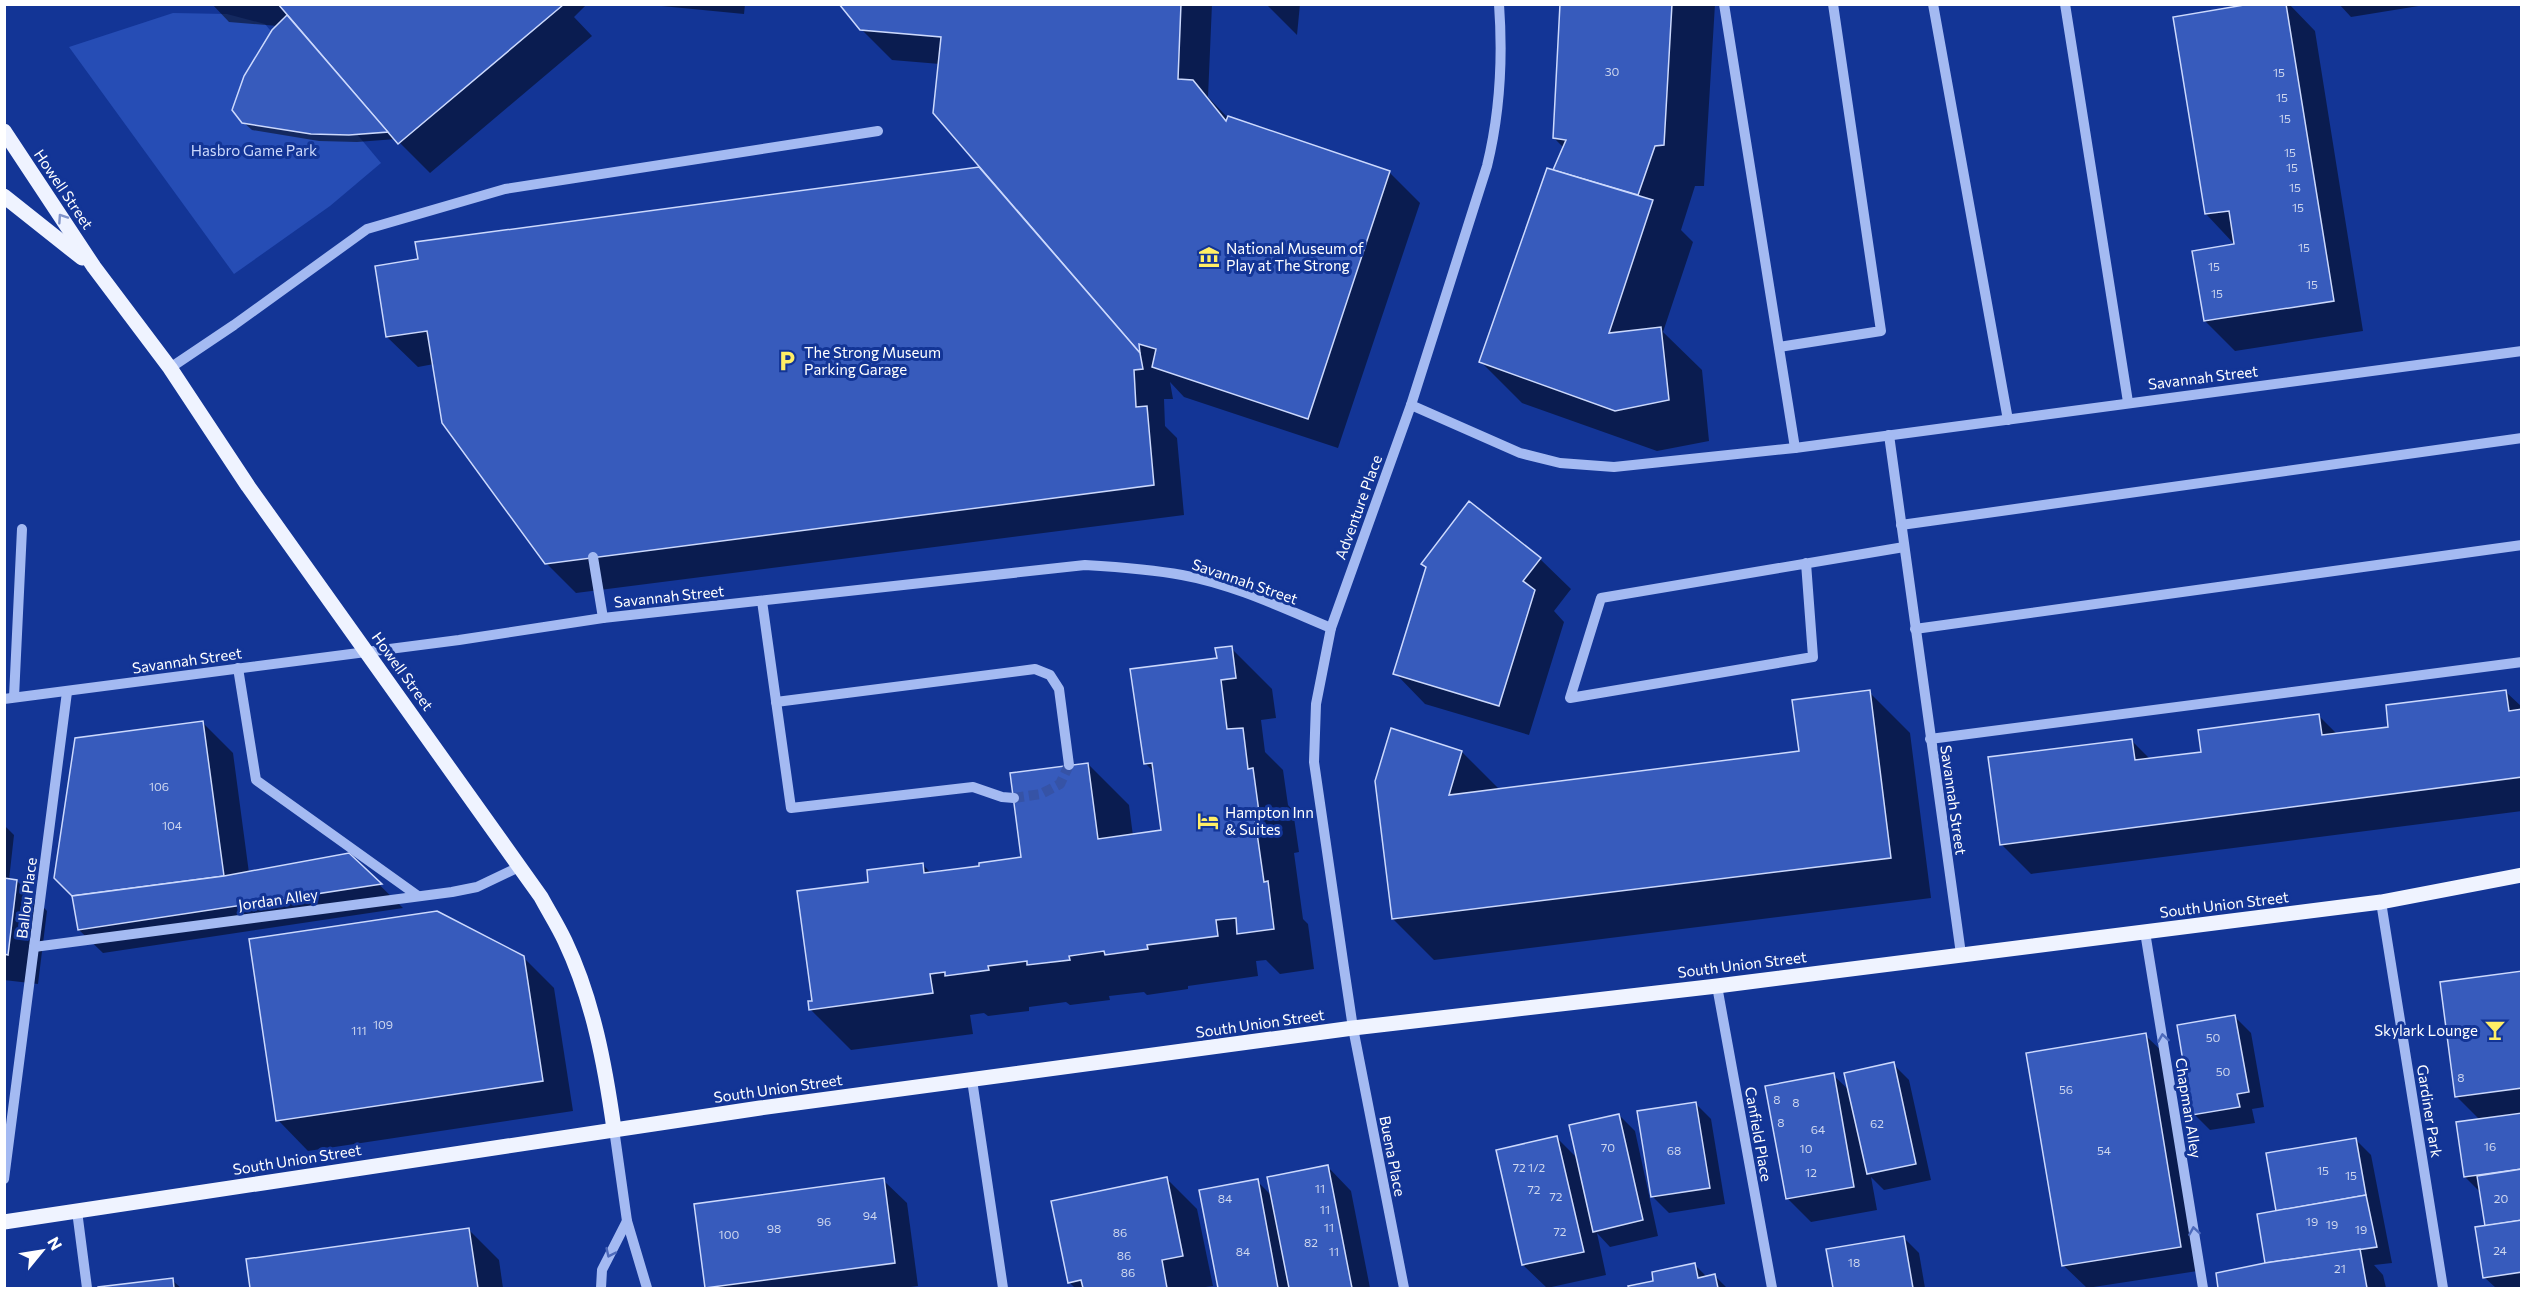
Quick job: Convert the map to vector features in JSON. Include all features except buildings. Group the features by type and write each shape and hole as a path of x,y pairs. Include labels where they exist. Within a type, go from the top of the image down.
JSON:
{"main road":[{"name":"Howell Street","path":"4,132 94,267 171,368 248,486 520,866 565,940 579,973 606,1073 614,1128"},
{"name":"Howell Street","path":"4,196 94,267"},
{"name":"South Union Street","path":"4,1222 614,1128 1353,1028 1717,986 2381,902 2522,875"}],"street":[{"name":"Adventure Place","path":"1353,1028 1314,762 1316,704 1331,628 1411,405 1486,166 1496,127 1501,45 1499,4"},
{"path":"1724,4 1795,448"},
{"path":"1779,347 1881,331 1833,4"},
{"path":"1934,4 2008,420"},
{"path":"2065,4 2128,402"},
{"path":"171,368 367,229 505,189 878,131"},
{"name":"Savannah Street","path":"1411,405 1520,453 1560,464 1614,467 1795,448 2522,351"},
{"name":"Savannah Street","path":"1889,435 1961,954"},
{"path":"1901,525 2522,438"},
{"path":"9,698 22,529"},
{"path":"1915,629 2522,544"},
{"path":"1806,563 1813,657 1570,698 1601,598 1806,563 1904,547"},
{"path":"593,557 603,618"},
{"name":"Savannah Street","path":"9,698 459,640 603,618 1085,565 1137,568 1184,575 1230,588 1331,628"},
{"path":"762,601 791,808 974,787 1002,797 1014,798"},
{"path":"1930,739 2522,662"},
{"path":"238,668 256,780 418,896"},
{"path":"776,702 1035,669 1050,675 1059,689 1069,765"},
{"name":"Ballou Place","path":"4,1179 68,692"},
{"name":"Jordan Alley","path":"34,946 477,887 520,866"},
{"name":"Gardiner Park","path":"2381,902 2443,1288"},
{"name":"Chapman Alley","path":"2145,932 2203,1288"},
{"name":"Canfield Place","path":"1717,986 1772,1288"},
{"name":"Buena Place","path":"1353,1028 1404,1288"},
{"path":"972,1080 1003,1288"},
{"path":"614,1128 627,1221 647,1288"},
{"path":"77,1210 87,1288"},
{"path":"601,1288 602,1270 627,1221"}],"green space":[{"name":"Hasbro Game Park","path":"173,13 227,14 265,24 381,163 330,206 234,274 69,47"}],"tunnel":[{"path":"1014,798 1041,794 1060,784 1069,765"}],"place":[{"name":"National Museum of Play at The Strong","path":"1209,257"},
{"name":"The Strong Museum Parking Garage","path":"787,361"},
{"name":"Hampton Inn & Suites","path":"1208,821"},
{"name":"Skylark Lounge","path":"2495,1030"}]}
